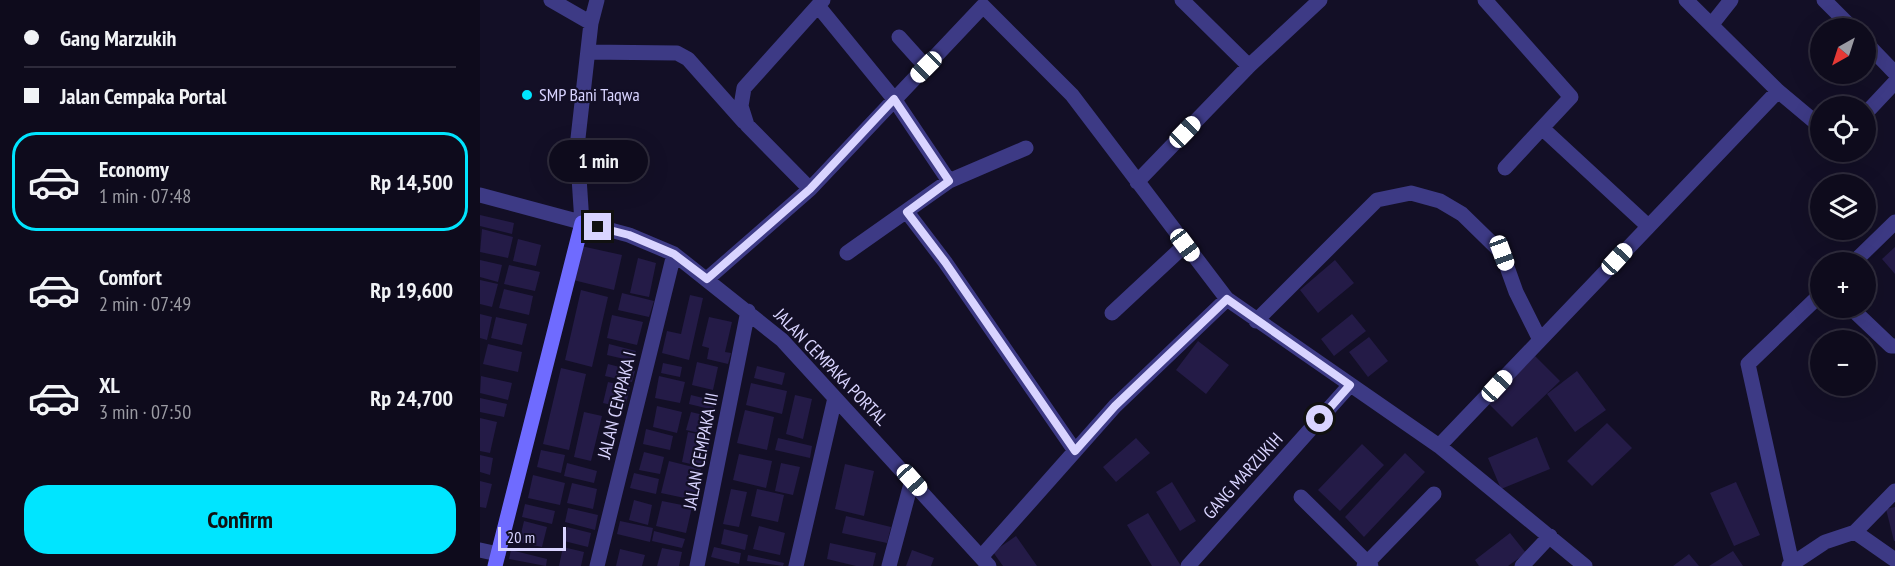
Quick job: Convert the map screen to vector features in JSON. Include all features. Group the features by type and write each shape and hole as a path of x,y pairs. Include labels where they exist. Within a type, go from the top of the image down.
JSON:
{"street":[{"path":"550,0 591,23"},
{"path":"480,550 496,560 582,223 577,147 591,23 597,0"},
{"path":"1182,0 1249,66"},
{"path":"1137,182 1249,66 1320,0"},
{"path":"1485,0 1571,97 1506,168"},
{"path":"1686,0 1778,91 1810,118"},
{"path":"1712,24 1731,0"},
{"path":"1824,0 1842,18"},
{"path":"747,125 741,106 744,88 820,3 894,99 949,181"},
{"path":"707,279 810,189 985,3 1072,95 1227,299 1439,446 1585,566"},
{"path":"899,37 926,67"},
{"path":"588,52 677,53 688,59 747,125 810,189"},
{"path":"1876,53 1895,73"},
{"path":"1876,102 1895,82"},
{"path":"1439,446 1778,91"},
{"path":"1542,128 1648,226"},
{"path":"847,253 949,181 1026,148"},
{"path":"1256,321 1377,200 1411,193 1440,201 1462,214 1502,253 1516,292 1540,340"},
{"name":"JALAN CEMPAKA PORTAL","path":"480,195 629,235 674,254 782,340 985,561"},
{"path":"907,212 945,262 1075,451"},
{"path":"1864,252 1895,222"},
{"path":"1112,313 1185,245"},
{"name":"JALAN CEMPAKA I","path":"597,566 674,254"},
{"path":"985,561 1115,406 1227,299"},
{"path":"1810,304 1748,363 1791,565 1825,542 1856,532 1895,491"},
{"name":"JALAN CEMPAKA III","path":"697,566 748,311"},
{"path":"1862,318 1891,346 1895,346"},
{"name":"GANG MARZUKIH","path":"1188,566 1350,385"},
{"path":"796,566 835,398"},
{"path":"889,566 912,480"},
{"path":"1301,497 1367,565 1434,494"},
{"path":"1856,532 1895,560"},
{"path":"1522,566 1550,536"}],"building":[{"path":"480,215 514,223 512,234 480,226"},
{"path":"482,229 513,237 508,258 480,252"},
{"path":"518,239 541,245 536,266 513,261"},
{"path":"581,246 622,255 614,290 573,280"},
{"path":"1895,247 1895,274 1882,259"},
{"path":"638,258 656,263 649,297 630,293"},
{"path":"480,260 502,265 498,282 480,277"},
{"path":"1335,260 1354,283 1318,313 1300,290"},
{"path":"509,265 540,272 535,291 504,284"},
{"path":"480,280 498,284 492,307 480,304"},
{"path":"504,289 533,296 529,315 499,308"},
{"path":"581,290 608,297 592,367 565,360"},
{"path":"622,293 654,301 649,317 618,310"},
{"path":"690,295 703,298 689,360 662,353 667,331 681,334"},
{"path":"480,314 492,317 487,340 480,338"},
{"path":"1352,314 1366,331 1334,356 1321,339"},
{"path":"612,315 643,322 637,345 607,338"},
{"path":"496,317 527,324 522,345 491,338"},
{"path":"709,317 732,322 725,352 731,353 728,364 707,359 709,348 702,346"},
{"path":"1369,337 1388,361 1368,377 1349,352"},
{"path":"1198,341 1229,365 1206,394 1176,370"},
{"path":"488,344 522,352 518,372 483,364"},
{"path":"609,344 636,351 633,361 607,355"},
{"path":"1535,356 1560,381 1512,427 1488,403"},
{"path":"697,362 718,367 713,390 692,385"},
{"path":"663,363 682,367 680,377 661,373"},
{"path":"608,364 635,371 632,382 605,376"},
{"path":"757,366 785,373 782,385 754,378"},
{"path":"561,368 586,374 569,450 543,444"},
{"path":"1577,371 1606,410 1575,432 1547,394"},
{"path":"481,376 512,383 508,400 480,393"},
{"path":"659,376 685,382 680,403 655,398"},
{"path":"608,382 630,387 625,408 603,403"},
{"path":"751,383 787,391 782,414 746,405"},
{"path":"691,395 715,401 714,410 689,404"},
{"path":"795,395 812,399 803,439 786,434"},
{"path":"480,398 507,404 504,417 480,412"},
{"path":"657,406 682,412 677,433 653,427"},
{"path":"745,410 774,417 767,450 737,443"},
{"path":"584,412 602,416 591,461 574,457"},
{"path":"691,412 712,417 708,435 686,430"},
{"path":"480,418 497,422 490,453 480,451"},
{"path":"1607,423 1632,448 1592,486 1567,461"},
{"path":"646,429 673,436 670,450 643,444"},
{"path":"688,432 711,437 704,467 682,462"},
{"path":"1537,437 1550,469 1501,489 1488,458"},
{"path":"778,438 812,446 810,458 775,450"},
{"path":"1136,438 1150,453 1116,482 1103,467"},
{"path":"1362,444 1384,465 1340,511 1318,490"},
{"path":"541,450 565,455 561,473 537,467"},
{"path":"644,452 664,457 660,474 639,470"},
{"path":"1405,453 1425,472 1364,537 1345,517"},
{"path":"739,454 772,461 766,488 733,480"},
{"path":"480,455 493,458 490,475 480,472"},
{"path":"669,461 701,469 694,500 661,493"},
{"path":"567,463 597,471 594,483 564,476"},
{"path":"781,463 800,467 793,495 775,491"},
{"path":"845,464 874,471 864,516 835,509"},
{"path":"634,473 659,479 656,494 630,488"},
{"path":"533,475 565,483 560,505 528,498"},
{"path":"480,481 492,484 486,508 480,507"},
{"path":"1172,482 1196,521 1180,531 1156,492"},
{"path":"1736,482 1760,535 1734,546 1710,493"},
{"path":"572,483 597,489 593,509 567,503"},
{"path":"731,489 747,492 739,527 723,524"},
{"path":"757,489 784,495 778,522 751,516"},
{"path":"634,500 652,505 648,525 629,520"},
{"path":"662,501 692,507 686,533 656,526"},
{"path":"525,504 555,511 552,524 522,517"},
{"path":"1895,507 1895,541 1894,541 1886,509"},
{"path":"568,508 598,515 595,530 565,522"},
{"path":"1148,513 1181,566 1152,566 1127,525"},
{"path":"846,516 891,527 887,543 842,533"},
{"path":"524,521 547,527 542,547 519,542"},
{"path":"620,521 653,528 650,542 617,534"},
{"path":"759,526 785,533 780,555 753,549"},
{"path":"567,527 591,533 588,547 564,541"},
{"path":"724,529 748,535 745,550 721,544"},
{"path":"654,531 685,539 682,548 652,541"},
{"path":"1510,533 1526,553 1508,566 1479,566 1475,560"},
{"path":"1016,536 1037,566 1003,566 993,552"},
{"path":"830,543 876,553 873,566 856,566 827,559"},
{"path":"563,547 584,552 581,566 559,566"},
{"path":"714,547 741,553 739,564 711,557"},
{"path":"662,548 682,552 679,566 657,566"},
{"path":"620,549 645,555 642,566 616,566"},
{"path":"511,550 547,559 546,566 509,559"},
{"path":"912,550 934,558 931,566 906,566"},
{"path":"1733,551 1743,566 1709,566"},
{"path":"1689,554 1699,566 1673,566"},
{"path":"748,555 784,563 783,566 747,561"}],"place":[{"name":"SMP Bani Taqwa","path":"527,95"}],"route":[{"path":"598,227 629,235 674,254 707,279 810,189 894,99 949,181 907,212 945,262 1075,451 1115,406 1227,299 1350,385 1320,419"}]}
